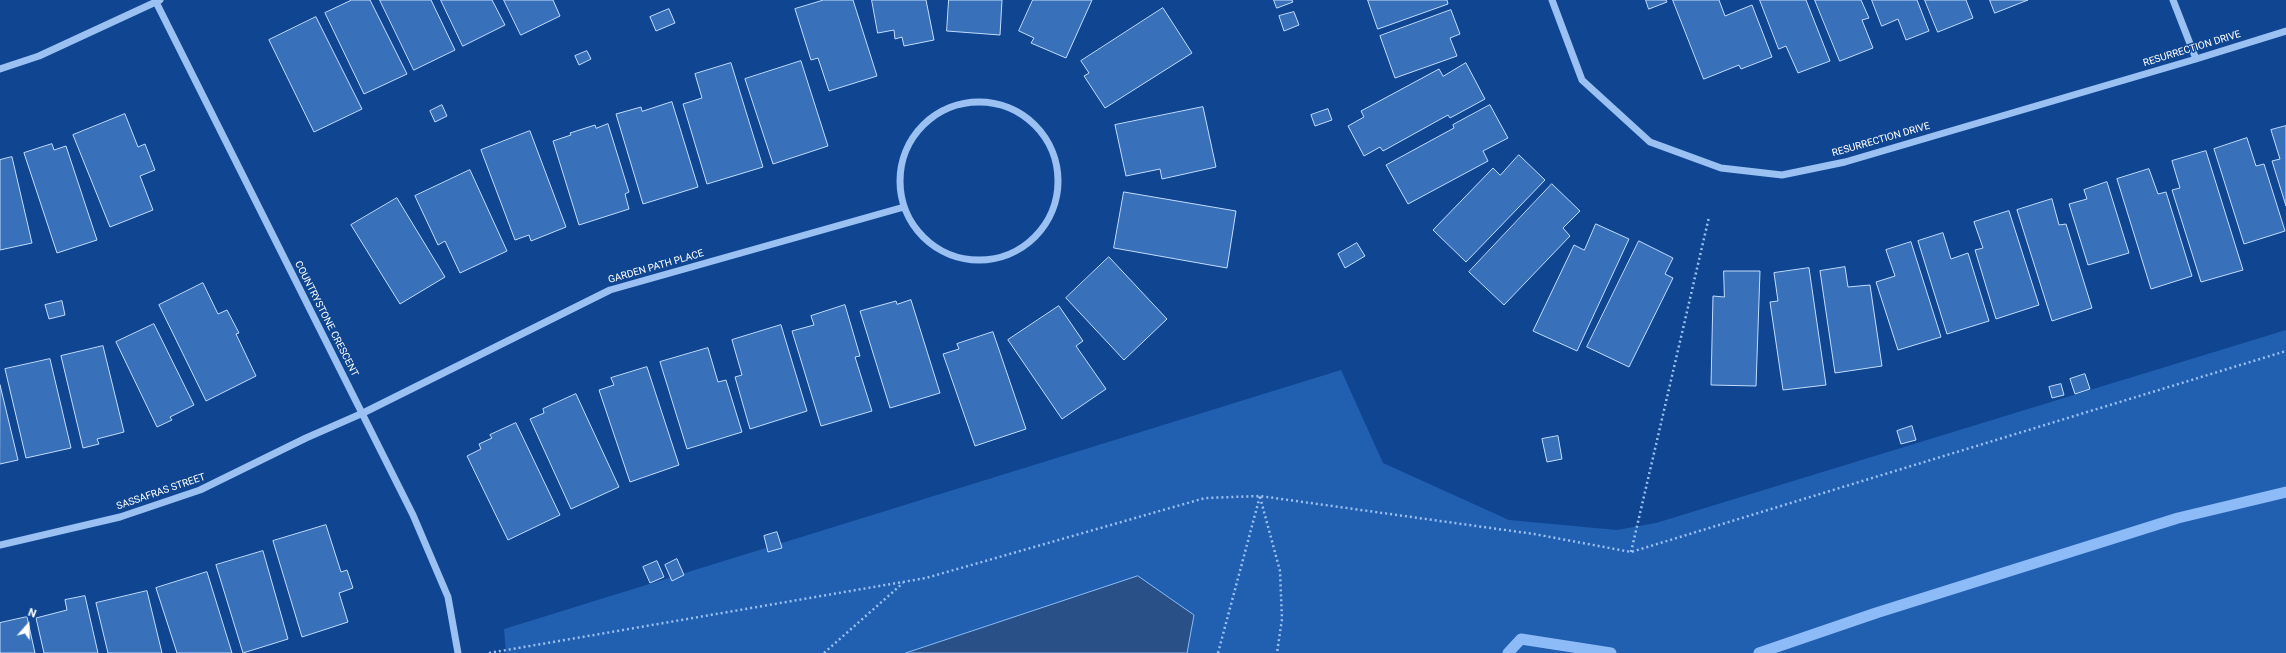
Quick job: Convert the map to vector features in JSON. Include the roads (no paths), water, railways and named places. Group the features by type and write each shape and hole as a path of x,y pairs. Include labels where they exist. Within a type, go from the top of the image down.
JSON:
{"street":[{"name":"RESURRECTION DRIVE","path":"1552,0 1582,80 1650,142 1721,168 1782,175 1845,162 2196,59 2286,30"},
{"path":"2173,0 2196,59"},
{"path":"0,69 39,56 158,1"},
{"name":"COUNTRYSTONE CRESCENT","path":"158,1 413,516 448,597 458,653"},
{"path":"967,102 996,103 1022,114 1042,133 1052,149 1058,171 1055,204 1043,228 1038,233 1023,247 1000,258 973,260 938,249 916,230 904,207 900,172 906,148 919,129 948,108 967,102"},
{"name":"GARDEN PATH PLACE","path":"363,413 610,290 904,207"},
{"name":"SASSAFRAS STREET","path":"0,545 120,517 200,490 306,438 363,413"}],"waterway":[{"path":"1759,653 1876,613 2178,518 2286,492"},
{"path":"1508,653 1521,639 1611,653"}]}
